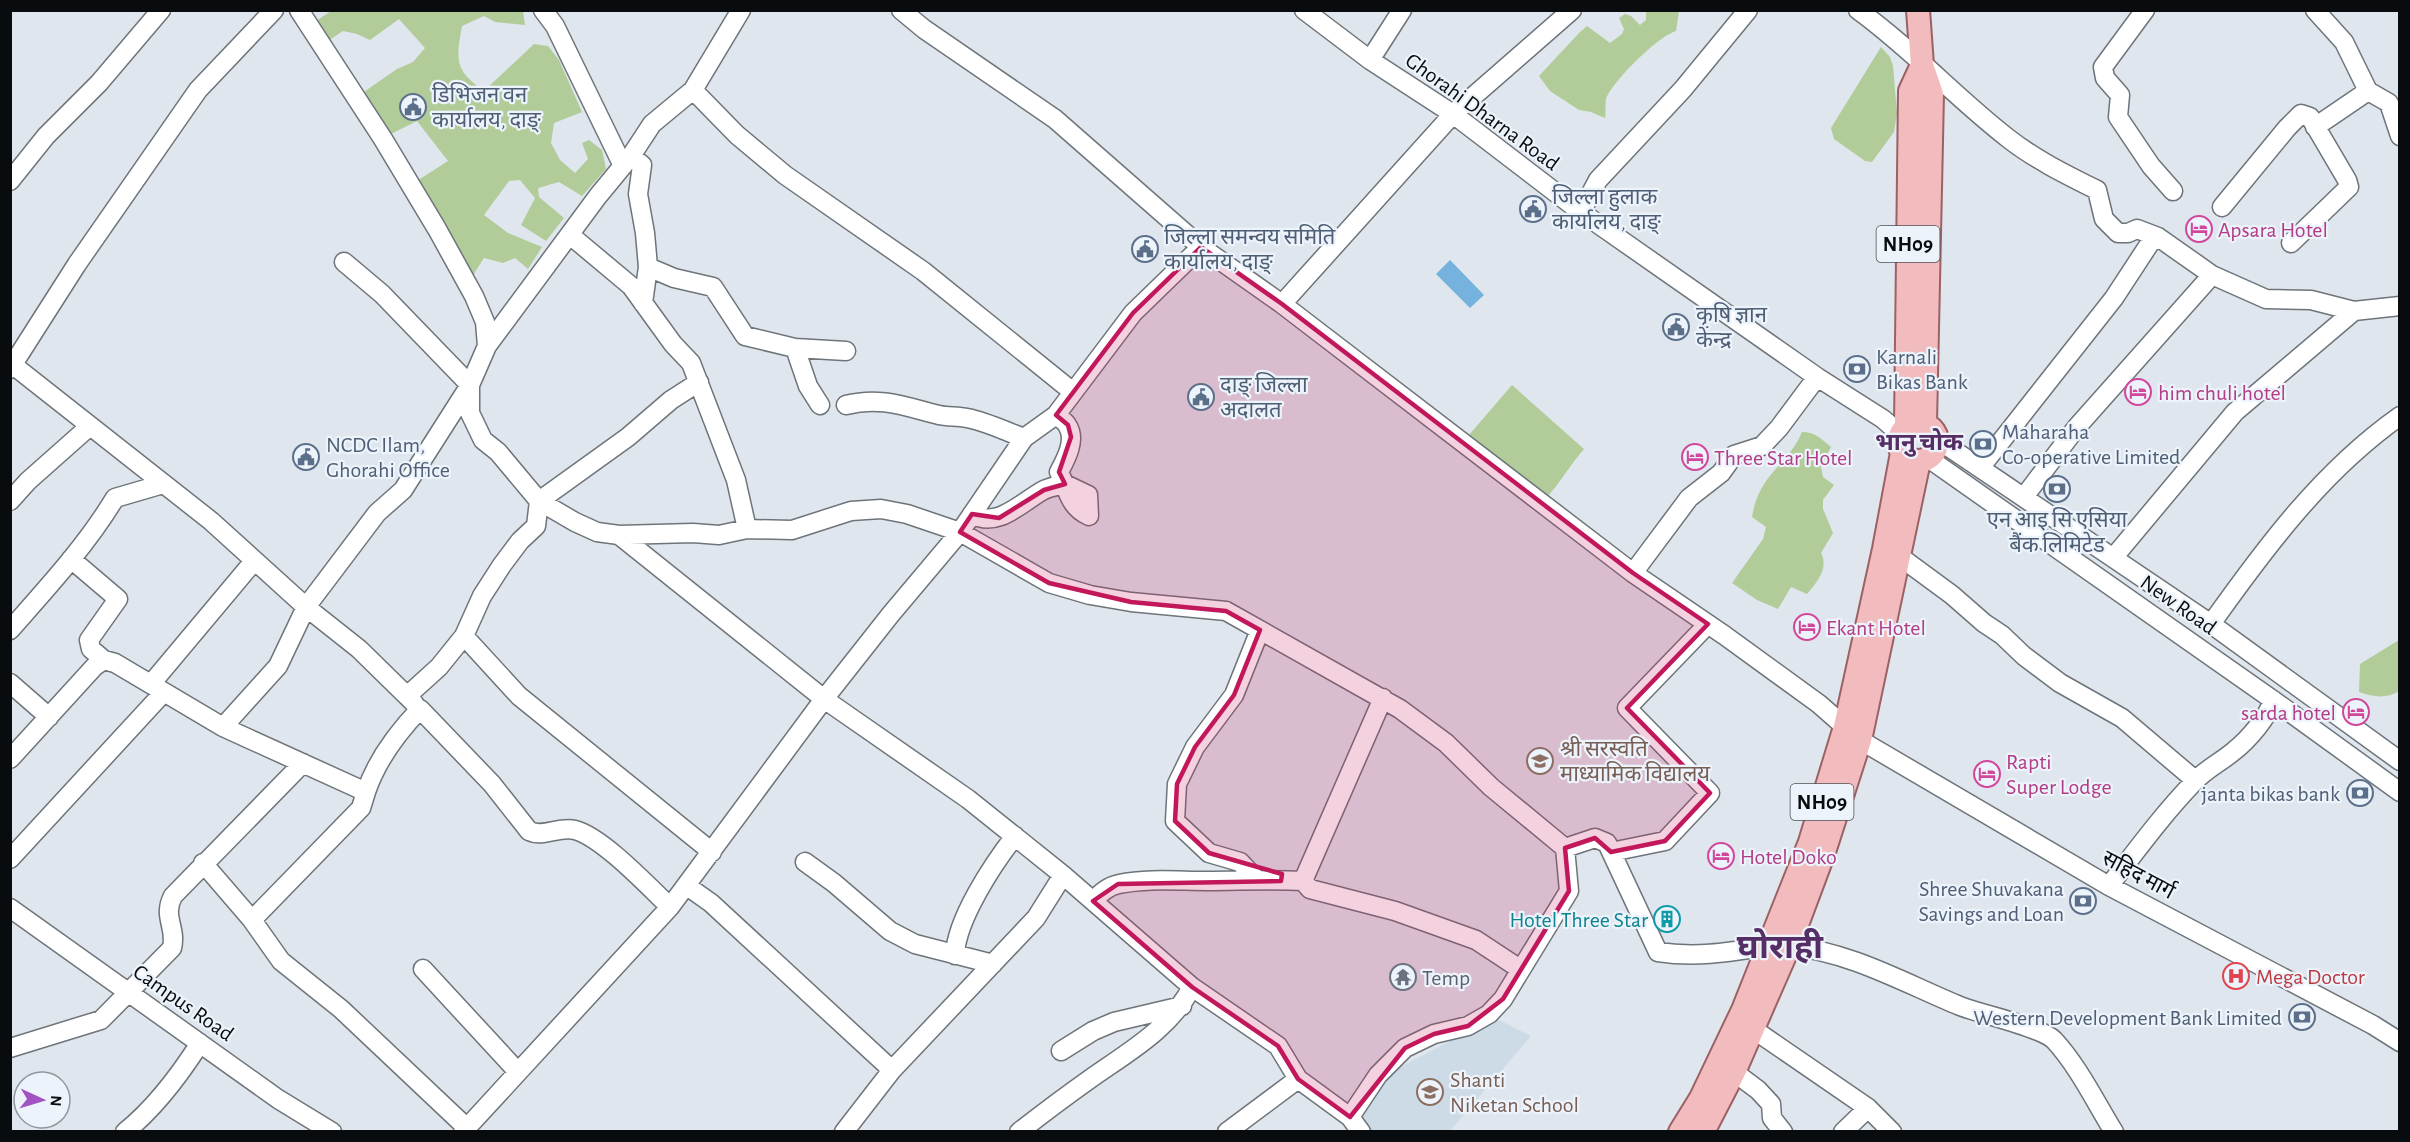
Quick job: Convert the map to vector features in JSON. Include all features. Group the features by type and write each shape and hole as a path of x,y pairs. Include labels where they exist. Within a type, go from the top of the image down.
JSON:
{"main road":[{"name":"NH09","path":"1680,1131 1706,1089 1743,1010 1779,946 1823,855 1899,556 1917,442 1932,94 1922,65 1918,10"},
{"name":"NH09","path":"1853,733 1884,549 1917,442"},
{"name":"NH09","path":"1703,1131 1734,1072 1753,1029 1779,946"}],"street":[{"path":"10,181 46,136 99,83 161,10"},
{"path":"274,10 198,90 78,264 12,367 211,521 306,607 359,649 414,702 492,784 529,831 536,835 562,829 575,830 592,838 670,907"},
{"path":"299,10 437,229 486,322 487,346"},
{"path":"543,10 555,26 627,161 642,165 638,194 648,267 643,303"},
{"path":"223,726 278,666 306,607 377,513 404,489 470,385 487,346 627,161 652,124 693,90 741,10"},
{"name":"सहिद मार्ग","path":"901,10 924,29 1055,119 1201,247 1282,304 1633,573 1820,704 1853,733 2109,886 2373,1024 2400,1042"},
{"name":"Ghorahi Dharna Road","path":"1305,10 1370,60 1453,114 1581,212 1817,376 1917,442"},
{"path":"1370,60 1402,10"},
{"path":"1282,304 1453,114 1572,10"},
{"path":"1581,212 1598,180 1683,89 1748,10"},
{"path":"1858,10 1885,30 1922,65 2010,140 2053,168 2097,190 2104,219 2118,233 2128,233 2137,229 2158,237 2212,275 2266,299 2311,300 2354,310 2400,306"},
{"path":"2145,10 2103,67 2105,78 2121,94 2118,117 2151,166 2173,191"},
{"path":"2315,10 2344,42 2368,91 2394,102 2400,136"},
{"path":"693,90 737,135 785,175 922,271 1073,392"},
{"path":"2315,127 2368,91"},
{"path":"2222,207 2287,128 2301,114 2310,117 2349,187 2291,243"},
{"path":"570,235 631,286 673,344 691,363 736,480 747,530"},
{"path":"1980,468 2114,298 2150,243 2158,237"},
{"path":"203,863 252,920 281,961 341,1009 465,1130 670,907 824,699 960,531 1024,438 1056,415 1133,313 1201,247"},
{"path":"344,262 382,294 470,385 470,413 483,440 498,452 539,501 597,532 619,535 693,533 719,535 747,530 792,530 851,511 881,509 907,514 960,531 1049,583 1090,595 1131,602 1226,611 1383,698 1446,743 1491,787 1565,848 1569,891 1503,999 1488,1014 1468,1026 1434,1034 1405,1048 1378,1075 1350,1117"},
{"path":"648,267 674,278 714,287 745,336 795,348 846,351"},
{"path":"2024,497 2076,428 2212,275"},
{"path":"2113,558 2235,412 2354,310"},
{"path":"795,348 808,386 819,405"},
{"path":"1633,573 1689,498 1721,473 1734,455 1762,446 1779,428 1817,376"},
{"path":"252,920 361,808 370,780 414,702 439,666 464,636 482,596 502,565 520,541 536,526 539,501 628,437 671,400 699,382"},
{"path":"846,405 856,402 898,403 941,415 967,418 999,427 1024,438"},
{"path":"972,514 979,518 999,518 1044,490 1065,484 1059,472 1069,452 1071,437 1068,425 1056,415"},
{"path":"2211,624 2270,544 2320,485 2383,428 2400,416"},
{"path":"10,501 90,426"},
{"name":"New Road","path":"1917,442 1980,468 2024,497 2211,624 2400,761"},
{"name":"New Road","path":"1917,442 2273,700 2398,787"},
{"path":"10,630 71,559 115,498 163,484"},
{"path":"619,535 824,699 968,799 1015,836 1191,987 1278,1046 1298,1079 1350,1117 1361,1131"},
{"path":"1899,556 1952,595 2051,676 2122,718 2195,780"},
{"path":"71,559 118,599 89,640 91,649 104,660 115,663 223,726 366,792"},
{"path":"10,860 158,688 254,561"},
{"path":"1611,852 1665,841 1710,793 1627,708 1708,624"},
{"path":"1256,879 1240,862 1209,853 1175,820 1177,784 1195,747 1234,695 1260,630"},
{"path":"464,636 519,696 712,852"},
{"path":"10,759 95,666 104,660"},
{"path":"10,683 49,717"},
{"path":"1304,881 1383,698"},
{"path":"2109,886 2163,815 2195,780 2245,741 2271,708 2273,700"},
{"path":"10,1048 101,1020 172,948 174,934 168,916 169,904 173,896 303,763"},
{"path":"955,955 955,940 991,867 1015,836"},
{"path":"1565,848 1595,838 1607,843 1658,952 1684,956 1779,946 1813,948 1877,969 1962,1006 2011,1021 2053,1038 2114,1131"},
{"path":"805,862 834,883 890,931 915,944 993,964"},
{"path":"844,1131 892,1070 1036,918 1063,875"},
{"path":"1093,901 1103,891 1118,884 1167,880 1304,881"},
{"path":"1304,881 1310,889 1395,911 1476,940 1520,969"},
{"path":"687,886 711,903 892,1070"},
{"name":"Campus Road","path":"10,908 278,1099 332,1131"},
{"path":"423,969 518,1072"},
{"path":"1019,1131 1158,1032 1182,1006 1191,987"},
{"path":"1061,1051 1104,1026 1182,1006"},
{"path":"1753,1029 1868,1108 1892,1131"},
{"path":"125,1131 144,1117 176,1080 201,1043"},
{"path":"1734,1072 1758,1090 1771,1104 1772,1118 1783,1131"},
{"path":"1227,1131 1298,1079"},
{"path":"1843,1131 1868,1108"}],"highlighted area":[{"path":"1201,247 1282,304 1633,573 1708,624 1627,708 1710,793 1665,841 1611,852 1595,838 1565,848 1569,891 1503,999 1468,1026 1434,1034 1405,1048 1350,1117 1298,1079 1278,1046 1192,987 1093,901 1118,884 1281,881 1282,874 1209,853 1175,821 1177,784 1195,747 1234,695 1260,630 1226,611 1131,602 1049,583 960,532 972,514 999,518 1044,490 1065,484 1059,472 1071,437 1068,425 1056,415 1133,313"}],"shaded area":[{"name":"Shanti Niketan School","path":"1495,1018 1531,1036 1450,1131 1370,1131 1356,1116 1398,1068"}],"green space":[{"path":"331,11 523,11 525,25 495,22 484,16 462,26 458,56 462,70 474,84 484,91 534,44 548,46 559,60 582,112 554,123 551,143 560,160 575,173 588,159 582,143 589,140 602,150 606,169 582,196 559,182 538,188 539,197 564,218 546,241 521,225 535,198 520,180 509,181 484,215 508,233 542,247 528,269 515,258 503,263 484,258 469,288 409,186 448,161 417,121 383,138 358,96 397,69 413,62 425,48 399,19 370,40 343,31 322,45 313,23"},
{"path":"1646,11 1679,11 1676,31 1658,41 1617,82 1606,99 1605,118 1579,110 1550,91 1539,76 1587,26 1610,43 1622,34 1624,29 1619,18 1625,14 1631,16 1640,25 1646,20"},
{"path":"1881,47 1890,57 1893,66 1897,113 1894,132 1872,162 1865,161 1834,139 1831,128"},
{"path":"1512,385 1584,449 1548,496 1469,435"},
{"path":"1802,432 1814,434 1831,447 1821,467 1823,477 1834,485 1823,500 1823,509 1833,533 1821,553 1824,564 1815,585 1807,594 1791,587 1778,609 1757,600 1732,583 1763,539 1766,527 1752,517 1761,490 1789,454"},
{"path":"2399,640 2399,691 2380,696 2359,692 2360,664"}],"water":[{"path":"1450,260 1484,295 1470,308 1436,274"}],"place":[{"name":"डिभिजन वन कार्यालय, दाङ्","path":"413,107"},
{"name":"जिल्ला हुलाक कार्यालय, दाङ्","path":"1533,209"},
{"name":"Apsara Hotel","path":"2199,229"},
{"name":"जिल्ला समन्वय समिति कार्यालय, दाङ्","path":"1145,249"},
{"name":"कृषि ज्ञान केन्द्र","path":"1676,327"},
{"name":"Karnali Bikas Bank","path":"1857,369"},
{"name":"him chuli hotel","path":"2138,392"},
{"name":"दाङ् जिल्ला अदालत","path":"1201,397"},
{"name":"Maharaha Co-operative Limited","path":"1983,444"},
{"name":"NCDC Ilam, Ghorahi Office","path":"306,457"},
{"name":"Three Star Hotel","path":"1695,457"},
{"name":"एन आइ सि एसिया बैंक लिमिटेड","path":"2057,489"},
{"name":"Ekant Hotel","path":"1807,627"},
{"name":"sarda hotel","path":"2356,712"},
{"name":"श्री सरस्वति माध्यामिक विद्यालय","path":"1540,761"},
{"name":"Rapti Super Lodge","path":"1987,774"},
{"name":"janta bikas bank","path":"2360,793"},
{"name":"Hotel Doko","path":"1721,856"},
{"name":"Shree Shuvakana Savings and Loan","path":"2083,901"},
{"name":"Hotel Three Star","path":"1667,919"},
{"name":"Mega Doctor","path":"2236,976"},
{"name":"Temp","path":"1403,977"},
{"name":"Western Development Bank Limited","path":"2302,1017"},
{"name":"Shanti Niketan School","path":"1430,1092"}],"district":[{"name":"भानु चोक","path":"1919,442"},
{"name":"घोराही","path":"1780,946"}]}
